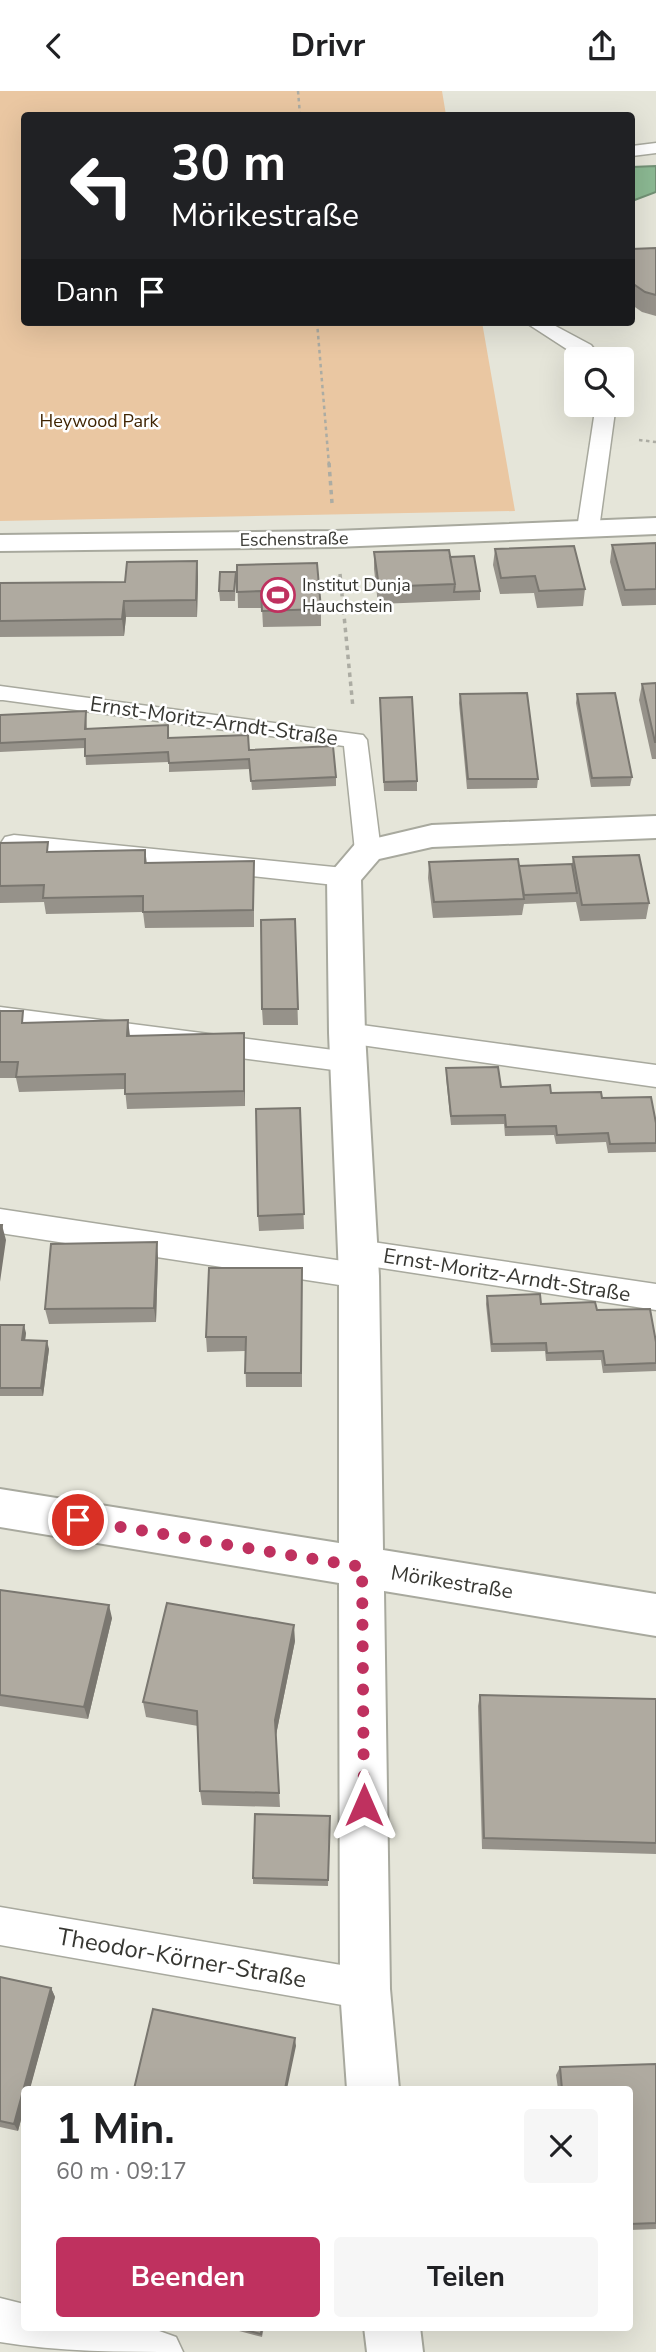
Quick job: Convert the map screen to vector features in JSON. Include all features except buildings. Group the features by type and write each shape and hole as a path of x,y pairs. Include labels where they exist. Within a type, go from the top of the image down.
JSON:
{"street":[{"name":"Eschenstraße","path":"0,543 335,539 656,526"},
{"path":"356,864 432,836 656,827"},
{"name":"Ernst-Moritz-Arndt-Straße","path":"356,864 348,1048 359,1264 362,1567"},
{"name":"Mörikestraße","path":"0,1508 656,1615"},
{"path":"362,1567 365,1990 373,2086"},
{"path":"393,2331 394,2352"}],"lane":[{"path":"635,151 656,148"},
{"path":"540,326 579,347"},
{"path":"588,529 604,417"},
{"name":"Ernst-Moritz-Arndt-Straße","path":"4,693 355,740 356,864"},
{"path":"13,843 356,864"},
{"path":"1,1017 656,1076"},
{"name":"Ernst-Moritz-Arndt-Straße","path":"0,1221 656,1297"},
{"name":"Theodor-Körner-Straße","path":"0,1926 365,1990"},
{"path":"0,2320 21,2324"},
{"path":"58,2331 160,2352"}],"path":[{"path":"298,91 300,112"},
{"path":"317,326 355,740"}],"green space":[{"name":"Heywood Park","path":"0,91 442,91 446,112 21,112 21,326 483,326 515,511 0,521"}],"shaded area":[{"path":"656,166 656,192 635,200 635,167"}],"place":[{"name":"Institut Dunja Hauchstein","path":"278,595"}],"route":[{"path":"78,1520 362,1567 364,1805"}]}
